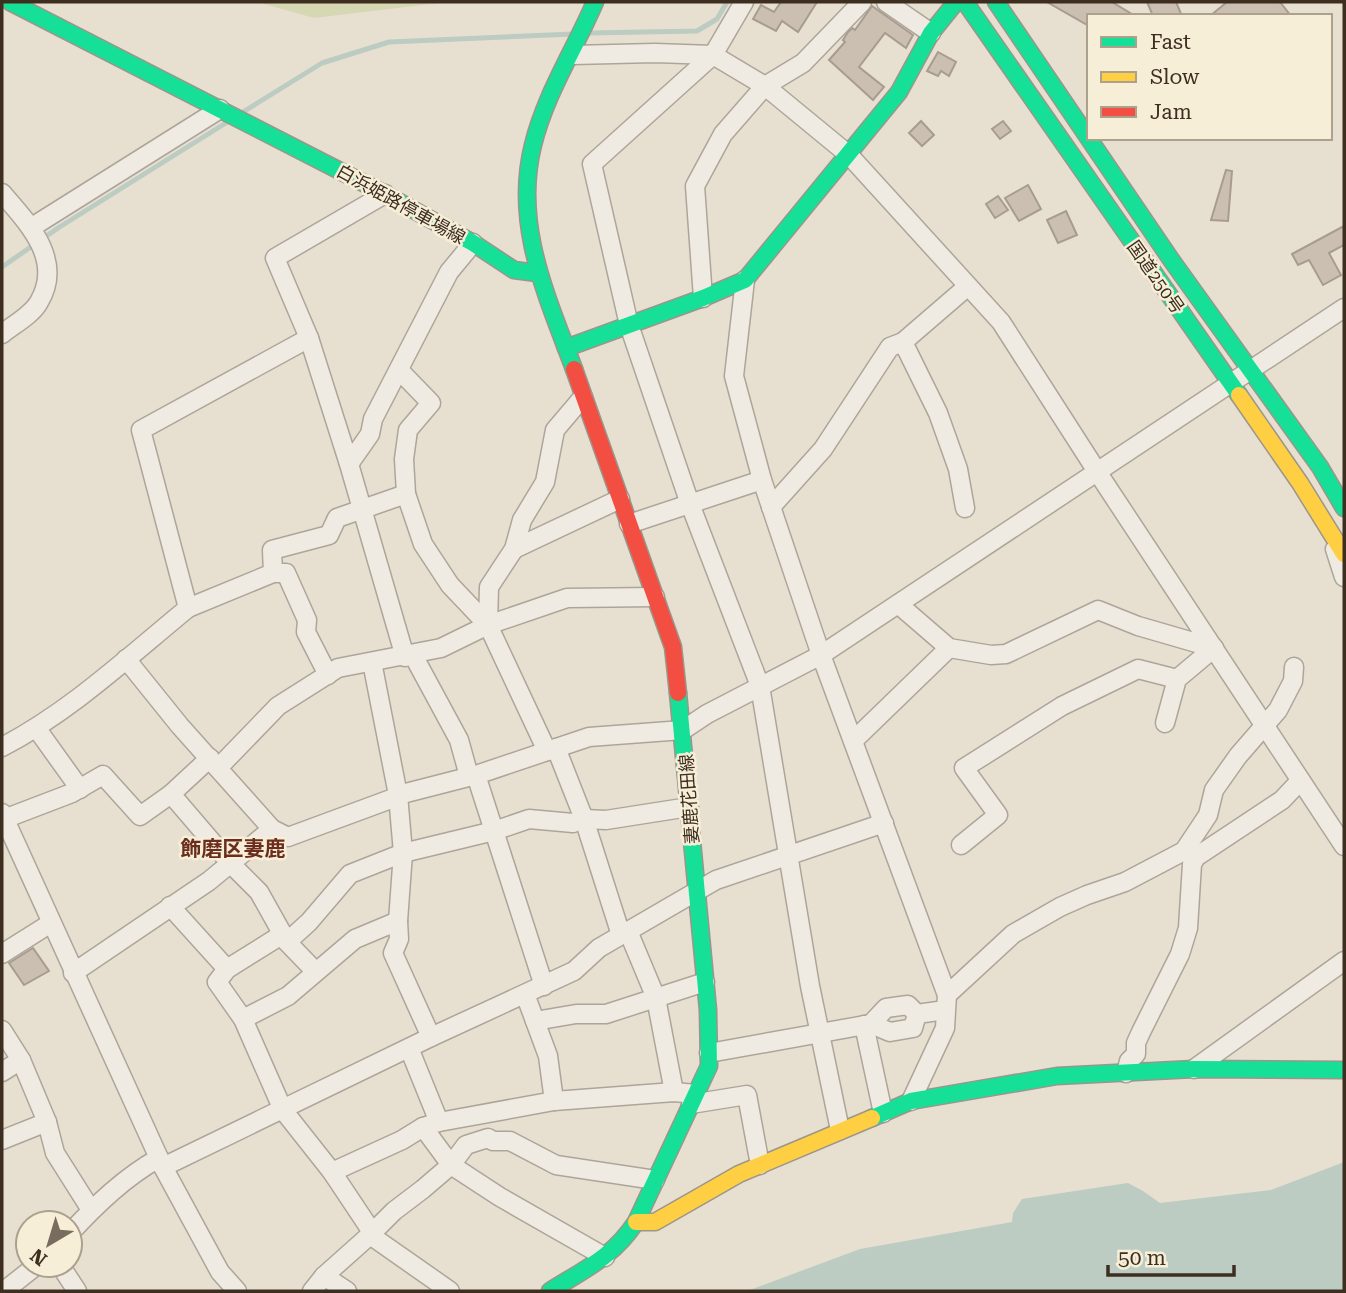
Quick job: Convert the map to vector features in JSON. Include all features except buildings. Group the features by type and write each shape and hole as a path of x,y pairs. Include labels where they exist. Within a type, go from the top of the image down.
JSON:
{"main road":[{"name":"白浜姫路停車場線","path":"10,2 385,194 473,243 514,270 537,273"},
{"path":"537,273 526,210 533,145 545,111 595,2"},
{"path":"566,348 745,280 899,92 931,33 956,2"},
{"name":"国道250号","path":"965,2 1300,483 1344,554"},
{"name":"国道250号","path":"996,2 1087,136"},
{"name":"国道250号","path":"1090,140 1172,261 1320,467 1344,508"},
{"name":"妻鹿花田線","path":"537,273 673,647 683,730 709,1054 709,1066 694,1099 636,1222 623,1242 605,1257 550,1291"},
{"path":"636,1222 654,1222 739,1174 911,1101 1057,1076 1194,1069 1344,1070"}],"street":[{"path":"744,2 713,55 592,164 629,325 690,504 760,686 820,1032 840,1130"},
{"path":"703,298 695,186 723,134 765,86 803,62 862,2"},
{"path":"886,2 931,33"},
{"path":"575,50 713,55 765,86 849,155 1001,322 1344,846"},
{"path":"32,227 220,109"},
{"path":"2,193 32,227 43,250 48,280 38,305 2,334"},
{"path":"385,194 275,258 309,338 409,656 459,740 494,831 544,986"},
{"path":"349,464 370,434 373,419 449,272 473,243"},
{"path":"745,280 734,376 762,480 821,655 884,823 946,1002 945,1028 911,1101"},
{"path":"771,507 823,449 890,347 903,342 968,286"},
{"path":"126,659 180,726 272,829 288,837 398,795 473,775 589,737 683,730 707,714 821,655 1344,309"},
{"path":"188,608 141,430 309,338"},
{"path":"903,342 938,413 958,469 965,508"},
{"path":"399,370 431,403 408,430 404,458 405,494 423,544 450,585 488,625 584,819 624,933 656,998 674,1092"},
{"path":"488,625 489,587 514,549 522,520 545,482 555,430 583,397"},
{"path":"1320,467 1344,494"},
{"path":"628,524 762,480"},
{"path":"273,573 272,550 330,535 337,518 405,494"},
{"path":"514,549 620,499"},
{"path":"1329,529 1344,577"},
{"path":"2,747 37,729 82,697 188,608 273,573 286,573 307,620 306,632 328,675"},
{"path":"237,1291 220,1272 161,1162 3,816 80,789 103,775 140,816 215,763 278,706 338,668 441,648 488,625 567,598 655,597"},
{"path":"898,604 949,648 992,655 1006,654 1098,610 1138,626 1214,648"},
{"path":"853,741 949,648"},
{"path":"1165,723 1177,679 1214,648"},
{"path":"372,662 398,795 403,853 399,939 393,953 431,1037"},
{"path":"709,1054 868,1024 886,1008 908,1004 917,1014 946,1002 1013,934 1087,895 1147,872 1184,851 1208,815 1214,790 1238,756 1278,710 1293,681 1294,667"},
{"path":"961,845 998,815 964,768 1062,706 1138,669 1177,679"},
{"path":"37,729 80,789"},
{"path":"1126,1073 1129,1061 1136,1054 1136,1043 1183,945 1188,928 1192,863 1196,857 1282,800 1300,781"},
{"path":"171,794 231,864 260,892 285,938 315,971"},
{"path":"450,1291 371,1233 332,1172 283,1110 243,1019 217,982 227,969 309,922 350,874 403,853 494,831 529,819 573,823 584,819 606,820 689,807"},
{"path":"84,1218 136,1171 283,1110 574,971 598,948 716,880 884,823"},
{"path":"73,973 231,864 272,829"},
{"path":"170,906 227,969"},
{"path":"243,1019 288,996 355,939 398,921"},
{"path":"2,954 51,923"},
{"path":"1194,1069 1344,961"},
{"path":"535,1021 576,1014 606,1014 705,982"},
{"path":"526,994 548,1056 554,1101"},
{"path":"868,1024 883,1113"},
{"path":"2,1030 20,1060 47,1122 55,1153 91,1210"},
{"path":"409,1048 431,1125 450,1165 605,1257"},
{"path":"2,1072 20,1060"},
{"path":"332,1172 431,1125 554,1101 674,1092 694,1099 747,1095 760,1165"},
{"path":"490,1113 493,1141"},
{"path":"2,1140 47,1122"},
{"path":"312,1291 324,1276 371,1233 450,1165 466,1145 488,1138 493,1141 510,1141 556,1165 655,1180"},
{"path":"324,1276 347,1291"},
{"path":"4,1291 19,1279"}],"green space":[{"path":"257,2 448,2 314,18"}],"shaded area":[{"path":"1344,1162 1344,1291 747,1291 860,1249 1012,1222 1013,1213 1022,1199 1128,1183 1160,1203 1271,1190"}],"waterway":[{"path":"589,33 697,31 717,19 727,2"},
{"path":"243,112 322,63 389,42 573,34"},
{"path":"2,267 58,228 229,121"}],"traffic: fast":[{"path":"10,2 385,194 473,243 514,270 537,273"},
{"path":"574,369 536,260 527,203 528,175 538,126 595,2"},
{"path":"566,348 745,280 899,92 931,33 956,2"},
{"path":"965,2 1239,395"},
{"path":"996,2 1087,136"},
{"path":"1090,140 1172,261 1320,467 1344,508"},
{"path":"550,1291 608,1253 636,1222 709,1066 708,1010 678,693"},
{"path":"872,1118 911,1101 1057,1076 1194,1069 1344,1070"}],"traffic: slow":[{"path":"1239,395 1300,483 1344,554"},
{"path":"636,1222 655,1222 739,1174 872,1118"}],"traffic: jam":[{"path":"574,369 673,647 678,693"}],"district":[{"name":"飾磨区妻鹿","path":"233,849"}]}
